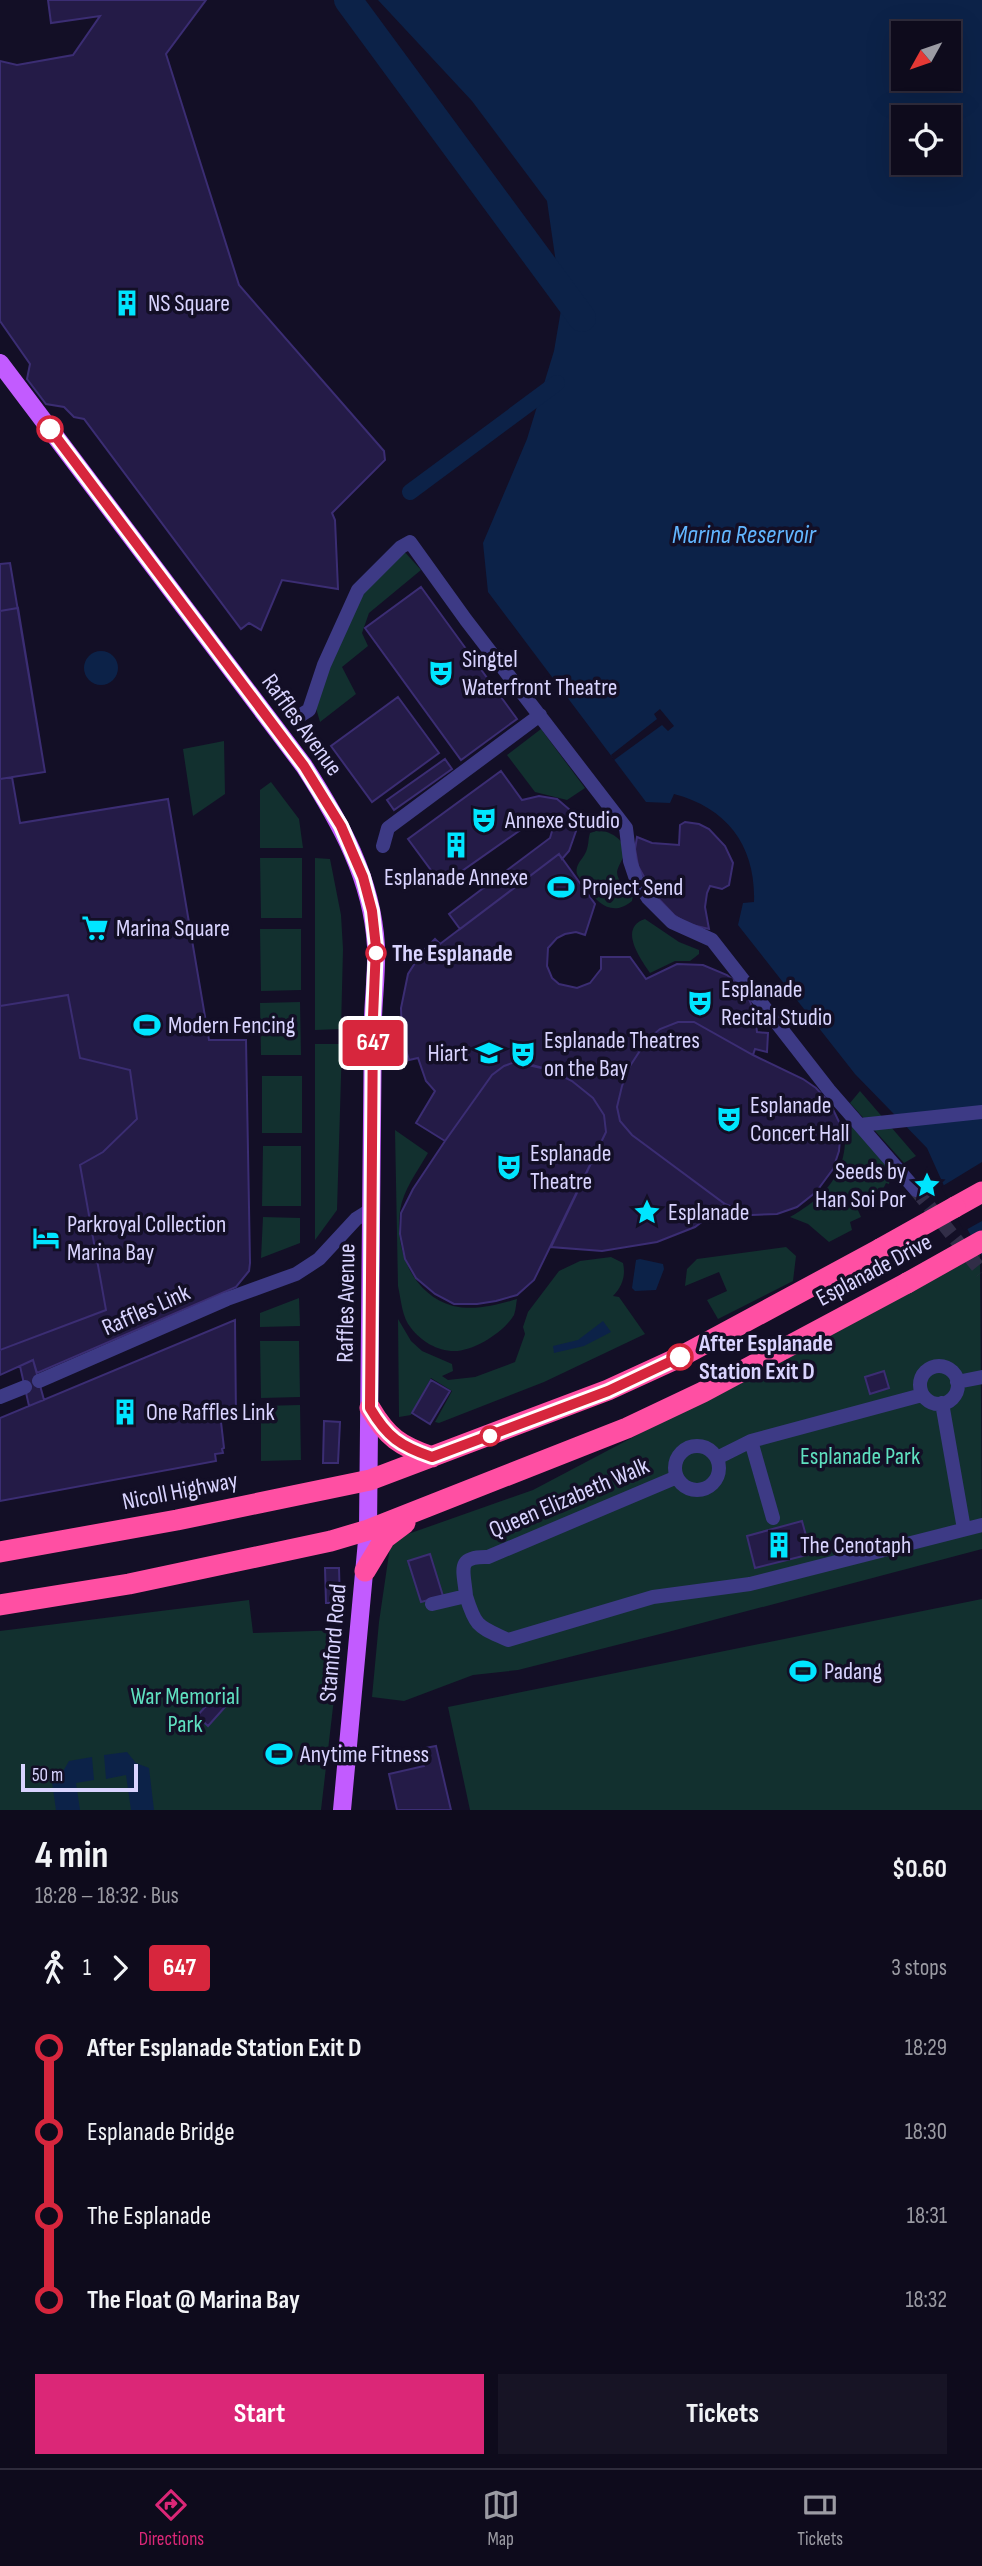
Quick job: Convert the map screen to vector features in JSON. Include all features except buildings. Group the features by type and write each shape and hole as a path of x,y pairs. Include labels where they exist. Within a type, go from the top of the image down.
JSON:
{"highway":[{"name":"Esplanade Drive","path":"370,1480 608,1391 680,1357 982,1192"},
{"name":"Esplanade Drive","path":"368,1530 627,1428 703,1392 982,1241"},
{"path":"370,1408 382,1429 403,1447 432,1457"},
{"name":"Nicoll Highway","path":"0,1552 177,1520 370,1480"},
{"path":"365,1571 385,1538 400,1525 446,1500"},
{"path":"0,1605 129,1584 331,1541 368,1530"}],"main road":[{"name":"Raffles Avenue","path":"0,363 304,766 341,826 363,877 372,911 376,947 370,1480"},
{"name":"Stamford Road","path":"342,1810 365,1571 370,1480"}],"street":[{"path":"301,716 309,710 329,653 358,590 401,547 411,542 466,620 626,828 630,861 636,879 648,898 672,922 712,940 829,1090 916,1190"},
{"path":"383,846 388,828 540,715"},
{"path":"860,1125 982,1112"},
{"name":"Raffles Link","path":"0,1397 227,1299 296,1274 318,1259 356,1219 372,1209"},
{"path":"943,1366 955,1374 958,1389 949,1401 934,1404 922,1395 919,1380 928,1368 943,1366"},
{"path":"957,1382 982,1377"},
{"path":"716,1458 751,1441 922,1395"},
{"path":"942,1403 964,1529"},
{"path":"751,1441 773,1518"},
{"path":"702,1447 716,1458 718,1474 708,1487 699,1490 688,1488 677,1477 677,1458 687,1448 702,1447"},
{"name":"Queen Elizabeth Walk","path":"466,1596 464,1567 471,1556 488,1557 677,1477"},
{"path":"432,1604 466,1596 474,1620 481,1628 508,1640 653,1597 750,1584 982,1525"}],"green space":[{"path":"403,550 421,570 369,613 362,633 368,646 342,667 356,694 320,722 316,708 329,661 367,585"},
{"path":"541,729 585,788 567,800 535,792 507,755"},
{"path":"224,741 225,794 193,816 183,749"},
{"path":"271,782 299,819 303,848 260,848 260,790"},
{"path":"599,830 617,838 623,845 624,855 617,875 633,895 632,901 625,906 612,908 601,903 577,874 577,867 588,847 590,833"},
{"path":"260,858 302,858 302,918 261,918"},
{"path":"315,858 330,859 341,915 341,1029 315,1030"},
{"path":"645,919 679,942 699,950 699,954 690,961 675,961 650,973 637,952 632,936 637,923"},
{"path":"260,929 301,929 301,990 261,991"},
{"path":"300,1002 301,1055 261,1055 260,1003"},
{"path":"315,1044 342,1044 337,1210 315,1240"},
{"path":"262,1076 302,1076 302,1133 262,1133"},
{"path":"860,1091 916,1156 904,1163 850,1103"},
{"path":"846,1119 887,1167 889,1184 886,1183 881,1193 857,1208 861,1217 850,1222 852,1230 829,1242 808,1224 790,1217 809,1205 832,1182 844,1152"},
{"path":"395,1130 428,1153 407,1188 400,1211 400,1241 409,1269 417,1281 427,1292 453,1306 478,1308 517,1299 514,1315 503,1328 470,1348 448,1351 430,1344 415,1333 404,1314 398,1286"},
{"path":"263,1146 301,1146 301,1206 262,1206"},
{"path":"263,1217 300,1218 300,1243 261,1258"},
{"path":"786,1247 796,1256 793,1281 718,1319 707,1300 727,1291 719,1272 685,1286 687,1269 697,1259"},
{"name":"Esplanade Park","path":"980,1254 982,1549 518,1670 473,1675 404,1701 372,1697 391,1540 533,1490"},
{"path":"611,1257 623,1263 624,1268 619,1289 613,1296 619,1297 645,1334 544,1382 439,1423 435,1422 452,1391 431,1378 411,1415 399,1417 398,1319 411,1341 422,1351 452,1364 453,1371 442,1376 448,1380 475,1377 515,1362 525,1334 523,1327 528,1312 559,1271 580,1261"},
{"path":"299,1298 300,1326 260,1327 260,1313"},
{"path":"260,1341 299,1341 300,1397 261,1398"},
{"path":"300,1405 301,1460 261,1461 261,1406"},
{"name":"Padang","path":"982,1599 982,1810 470,1810 448,1707"},
{"name":"War Memorial Park","path":"249,1600 253,1633 342,1630 321,1810 0,1810 0,1631"}],"water":[{"name":"Marina Reservoir","path":"378,0 982,0 982,1256 945,1188 927,1148 855,1074 738,925 743,903 754,902 750,864 735,833 710,809 693,800 674,794 670,803 646,802 488,592 483,543 527,439 554,351 562,304 547,201 472,101"},
{"path":"101,651 113,656 118,668 113,680 101,685 89,680 84,668 89,656"},
{"path":"636,1260 663,1264 664,1269 656,1290 635,1291 632,1288"},
{"path":"603,1321 611,1332 584,1346 554,1353 553,1346 578,1340"},
{"path":"127,1752 136,1763 149,1768 154,1810 131,1810 126,1775 106,1779 104,1755"},
{"path":"92,1757 94,1780 76,1783 80,1810 56,1810 52,1782 62,1773 69,1761"}],"pier":[{"path":"660,709 674,726 668,731 662,725 614,760 611,755 657,719 654,714"},
{"path":"982,1162 982,1221 964,1231 941,1187"}],"waterway":[{"name":"Marina Reservoir","path":"348,0 582,318"},
{"path":"410,492 557,383"}],"tunnel":[{"path":"916,1190 982,1272"}],"bus line":[{"name":"647","path":"50,429 304,766 341,826 363,877 372,911 376,947 370,1408 382,1429 403,1447 432,1457 608,1391 680,1357"}],"place":[{"name":"NS Square","path":"127,303"},
{"name":"Singtel Waterfront Theatre","path":"441,673"},
{"name":"Annexe Studio","path":"484,820"},
{"name":"Esplanade Annexe","path":"456,845"},
{"name":"Project Send","path":"561,887"},
{"name":"Marina Square","path":"95,928"},
{"name":"The Esplanade","path":"376,953"},
{"name":"Esplanade Recital Studio","path":"700,1003"},
{"name":"Modern Fencing","path":"147,1025"},
{"name":"Hiart","path":"489,1053"},
{"name":"Esplanade Theatres on the Bay","path":"523,1054"},
{"name":"Esplanade Concert Hall","path":"729,1119"},
{"name":"Esplanade Theatre","path":"509,1167"},
{"name":"Seeds by Han Soi Por","path":"927,1185"},
{"name":"Esplanade","path":"647,1212"},
{"name":"Parkroyal Collection Marina Bay","path":"46,1238"},
{"name":"After Esplanade Station Exit D","path":"680,1357"},
{"name":"One Raffles Link","path":"125,1412"},
{"name":"The Cenotaph","path":"779,1545"},
{"name":"Padang","path":"803,1671"},
{"name":"Anytime Fitness","path":"279,1754"}]}
